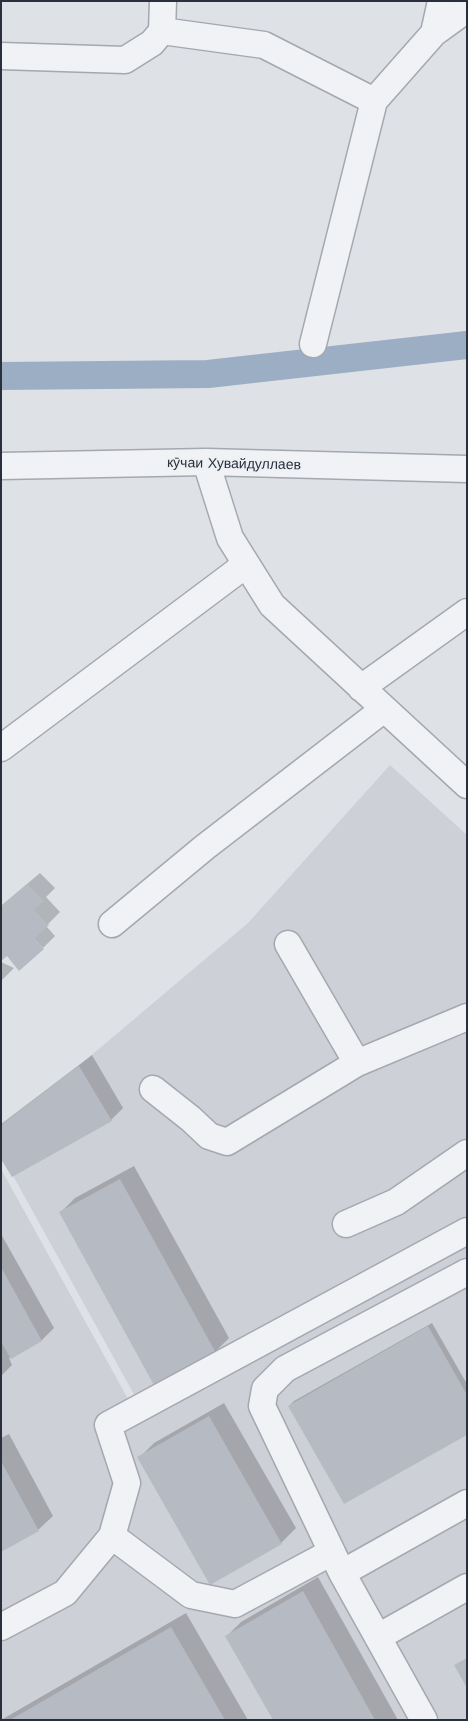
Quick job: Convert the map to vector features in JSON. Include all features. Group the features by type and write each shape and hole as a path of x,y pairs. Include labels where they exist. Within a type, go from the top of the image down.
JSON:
{"street":[{"path":"1,56 125,60 152,44 162,31 163,1"},
{"path":"434,33 441,1"},
{"path":"313,344 374,101 434,33 467,9"},
{"path":"162,31 264,45 374,101"},
{"path":"206,462 230,538 272,605 467,786"},
{"name":"кӯчаи Хувайдуллаев","path":"1,466 206,462 467,469"},
{"path":"1,748 236,572 245,562"},
{"path":"362,688 467,612"},
{"path":"112,924 205,847 384,709"},
{"path":"288,944 357,1064"},
{"path":"153,1089 209,1136 227,1142 357,1064 467,1017"},
{"path":"346,1224 396,1202 467,1154"},
{"path":"1,1627 65,1593 112,1536 126,1483 108,1425 467,1231"},
{"path":"424,1720 337,1562 262,1406 265,1389 284,1369 467,1272"},
{"path":"112,1536 191,1595 235,1604 337,1562 467,1503"},
{"path":"378,1637 467,1587"}],"shaded area":[{"path":"390,765 467,835 467,1221 136,1398 1,1154 62,1080 248,923"},
{"path":"1,1169 133,1408 467,1237 467,1720 1,1720"}],"building":[{"path":"27,884 44,901 34,910 49,925 34,939 44,949 19,971 7,956 1,961 1,906"},
{"path":"79,1066 112,1121 12,1177 1,1159 1,1126"},
{"path":"120,1179 216,1353 155,1387 59,1212"},
{"path":"1,1267 42,1341 11,1359 1,1342"},
{"path":"428,1326 467,1395 467,1435 344,1504 288,1406"},
{"path":"209,1416 282,1544 210,1585 137,1457"},
{"path":"1,1461 39,1531 1,1552"},
{"path":"303,1591 375,1720 273,1720 225,1636"},
{"path":"171,1627 225,1720 10,1720"},
{"path":"467,1658 467,1688 454,1665"}],"waterway":[{"path":"1,376 208,374 467,345"}]}
